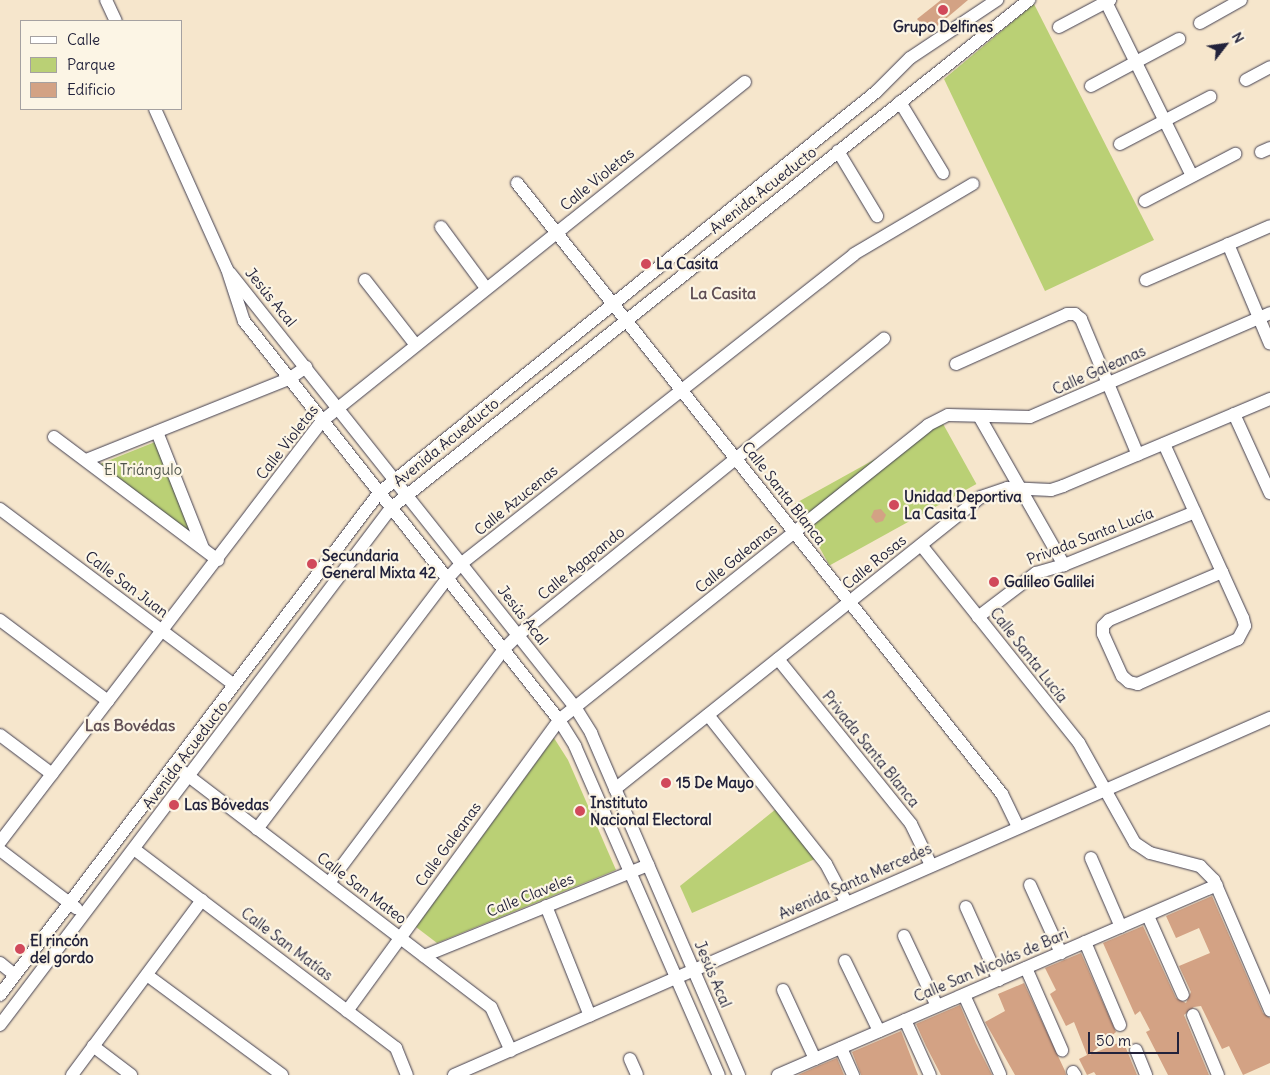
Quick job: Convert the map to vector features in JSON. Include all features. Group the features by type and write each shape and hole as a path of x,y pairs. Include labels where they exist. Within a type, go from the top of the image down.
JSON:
{"street":[{"path":"106,0 116,20"},
{"name":"Avenida Acueducto","path":"0,994 379,493 394,478 614,305 876,92 910,58 997,0"},
{"path":"1200,23 1241,0"},
{"path":"1059,27 1107,1 1192,176"},
{"name":"Avenida Acueducto","path":"0,1024 391,508 406,493 900,102 1022,2"},
{"path":"1091,86 1179,39"},
{"path":"1246,80 1270,67"},
{"name":"Calle Violetas","path":"0,842 218,560 322,421 337,406 745,82"},
{"path":"1120,144 1210,96"},
{"path":"900,102 943,173"},
{"path":"155,110 227,269"},
{"path":"838,151 877,216"},
{"path":"1145,201 1235,154"},
{"name":"Calle Santa Blanca","path":"517,183 1002,794 1018,827"},
{"name":"Calle Azucenas","path":"257,829 447,579 462,564 854,254 973,184"},
{"path":"1146,280 1270,226"},
{"path":"441,227 486,288"},
{"path":"1228,244 1264,315 1270,344"},
{"name":"Jesús Acal","path":"227,269 575,707 590,733 615,789 739,1075"},
{"name":"Jesús Acal","path":"227,269 244,320 559,720 575,746 719,1075"},
{"path":"365,280 415,344"},
{"path":"956,364 1067,314 1075,314 1081,319 1138,454"},
{"name":"Calle Galeanas","path":"347,1011 559,720 938,418 979,416 1030,417 1264,315"},
{"name":"Calle Agapando","path":"329,883 503,650 518,635 884,339"},
{"path":"86,460 289,379 306,367"},
{"name":"Calle Rosas","path":"615,789 989,493 1020,489 1051,490 1270,400"},
{"path":"1234,414 1270,493"},
{"path":"979,416 1064,565"},
{"path":"157,432 204,549"},
{"path":"54,436 218,560"},
{"path":"1164,444 1222,572 1245,626 1238,639 1138,684 1129,682 1122,676 1103,634 1103,626 1109,620 1222,572"},
{"name":"Calle San Juan","path":"0,509 234,686"},
{"name":"Privada Santa Lucía","path":"978,617 1036,572 1064,565 1195,512"},
{"name":"Calle Santa Lucía","path":"921,545 1078,743 1141,849 1200,866 1217,885 1270,1010"},
{"path":"0,620 108,701"},
{"name":"Privada Santa Blanca","path":"778,659 911,824 931,865"},
{"path":"708,715 814,848 846,902"},
{"name":"Avenida Santa Mercedes","path":"454,1075 1270,718"},
{"path":"0,735 52,774"},
{"name":"Calle San Mateo","path":"174,765 491,1007 511,1051"},
{"name":"Calle San Matías","path":"134,849 396,1048 407,1075"},
{"path":"0,850 84,914"},
{"path":"1091,858 1122,927"},
{"name":"Calle Claveles","path":"424,956 648,865"},
{"path":"1030,885 1061,953"},
{"name":"Calle San Nicolás de Bari","path":"778,1075 1217,885"},
{"path":"72,1075 202,900"},
{"path":"546,906 590,1016"},
{"path":"966,908 999,980"},
{"path":"1148,916 1183,995"},
{"path":"904,936 937,1006"},
{"path":"1086,942 1120,1025"},
{"path":"845,961 878,1032"},
{"path":"0,963 15,975"},
{"path":"1026,968 1062,1050"},
{"path":"147,974 282,1075"},
{"path":"783,990 815,1059"},
{"path":"964,994 1000,1074"},
{"path":"1192,1015 1218,1075"},
{"path":"905,1020 930,1075"},
{"path":"93,1046 131,1075"},
{"path":"841,1048 853,1075"},
{"path":"1136,1050 1146,1075"},
{"path":"630,1059 637,1075"}],"green space":[{"path":"1034,4 1154,240 1045,291 944,79"},
{"name":"Unidad Deportiva La Casita I","path":"942,422 976,484 829,566 795,503"},
{"name":"El Triángulo","path":"155,442 191,533 100,464"},
{"path":"554,738 568,760 616,870 437,943 416,927"},
{"path":"776,809 815,859 692,913 680,886"}],"building":[{"name":"Grupo Delfines","path":"941,0 968,0 929,33 917,19"},
{"path":"881,509 886,515 883,521 876,523 871,517 874,510"},
{"path":"1212,896 1263,1013 1270,1018 1270,1063 1243,1075 1229,1046 1222,1049 1201,1006 1194,1007 1184,1015 1209,1075 1168,1075 1146,1032 1150,1030 1140,1011 1135,1015 1103,943 1143,926 1176,998 1186,1003 1191,992 1179,966 1210,953 1199,928 1176,938 1166,916"},
{"path":"1081,953 1116,1032 1089,1055 1123,1041 1137,1075 1096,1075 1094,1072 1087,1075 1079,1059 1087,1055 1074,1022 1066,1026 1050,994 1056,990 1045,968"},
{"path":"1024,983 1066,1075 1015,1075 985,1022 1005,1011 998,994"},
{"path":"960,1005 992,1075 941,1075 926,1046 916,1024"},
{"path":"901,1031 918,1075 861,1075 852,1052"},
{"path":"837,1058 844,1075 798,1075 818,1066"}],"place":[{"name":"Grupo Delfines","path":"943,10"},
{"name":"La Casita","path":"646,264"},
{"name":"Unidad Deportiva La Casita I","path":"894,505"},
{"name":"Secundaria General Mixta 42","path":"312,564"},
{"name":"Galileo Galilei","path":"994,582"},
{"name":"15 De Mayo","path":"666,783"},
{"name":"Las Bóvedas","path":"174,805"},
{"name":"Instituto Nacional Electoral","path":"580,811"},
{"name":"El rincón del gordo","path":"20,949"}],"district":[{"name":"La Casita","path":"723,293"},
{"name":"Las Bovédas","path":"130,725"}]}
